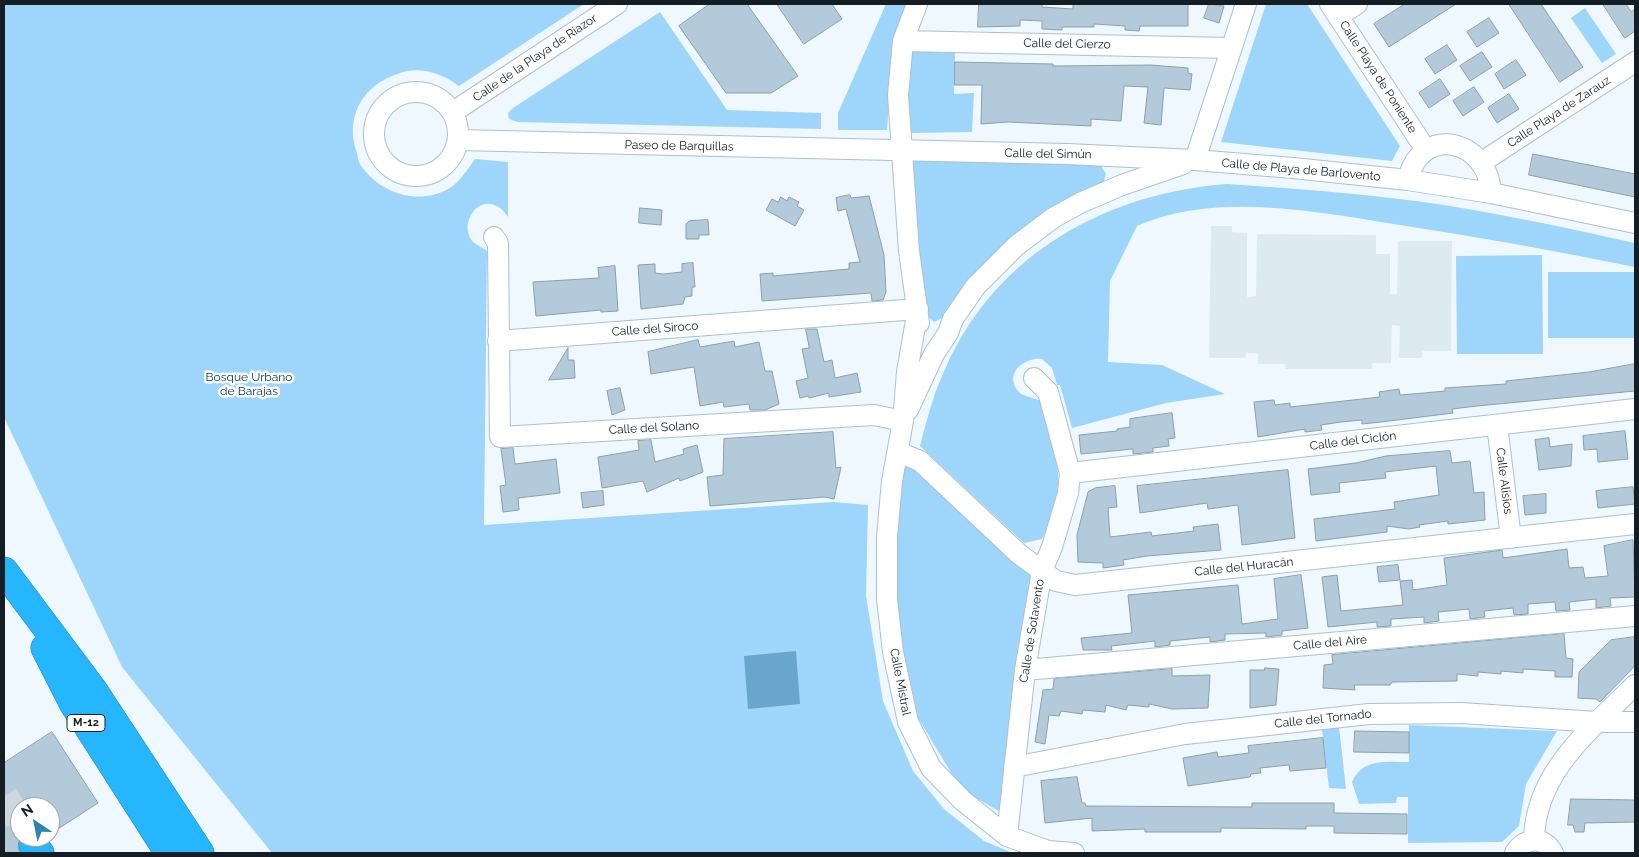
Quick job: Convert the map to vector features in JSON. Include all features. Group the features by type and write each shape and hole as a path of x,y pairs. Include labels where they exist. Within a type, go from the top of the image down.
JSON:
{"highway":[{"name":"M-12","path":"9,579 73,703 169,853"},
{"path":"9,579 93,690 200,853"}],"street":[{"name":"Calle de la Playa de Riazor","path":"452,112 617,4"},
{"path":"917,4 903,41 898,94 909,251 918,309 921,354 918,390"},
{"path":"907,372 976,286 1016,246 1053,218 1122,185 1195,160 1246,4"},
{"path":"1334,10 1357,4"},
{"name":"Calle Playa de Poniente","path":"1334,10 1426,150"},
{"name":"Calle del Cierzo","path":"903,41 1231,48"},
{"name":"Calle Playa de Zarauz","path":"1482,162 1635,62"},
{"path":"416,91 430,94 443,101 452,112 458,130 458,140 453,154 444,166 431,173 417,176 402,174 389,167 379,156 374,142 374,127 379,113 388,102 401,94 416,91"},
{"name":"Paseo de Barquillas","path":"458,140 901,152"},
{"path":"1408,180 1414,163 1426,150 1439,145 1461,146 1470,150 1482,162 1490,183 1491,193"},
{"name":"Calle del Simún","path":"901,152 1067,154 1195,160"},
{"name":"Calle de Playa de Barlovento","path":"1195,160 1408,180 1491,193 1635,222"},
{"path":"494,237 498,243 498,342"},
{"path":"918,309 923,323 945,323"},
{"path":"903,421 907,372 918,309"},
{"name":"Calle del Siroco","path":"498,342 918,309"},
{"path":"903,421 934,354 948,333 945,323"},
{"name":"Calle del Solano","path":"498,342 500,437 874,415 903,421"},
{"name":"Calle de Sotavento","path":"1007,836 1025,670 1042,571 1052,547 1068,493 1070,474 1048,392 1034,378"},
{"name":"Calle del Ciclón","path":"1070,474 1635,409"},
{"name":"Calle Mistral","path":"903,421 890,501 887,599 893,652 908,722 931,768 963,801 1007,836 1048,851 1074,853"},
{"name":"Calle Alisios","path":"1497,425 1511,538"},
{"name":"Calle del Huracán","path":"898,452 920,461 1019,554 1056,581 1075,585 1635,524"},
{"name":"Calle del Aire","path":"1025,670 1635,616"},
{"path":"1534,840 1539,808 1547,786 1568,751 1635,685"},
{"name":"Calle del Tornado","path":"1014,767 1185,734 1369,714 1460,714 1597,722 1635,722"},
{"path":"1515,853 1524,843 1534,840 1547,844 1553,853"}],"shaded area":[{"path":"1211,226 1232,226 1232,232 1247,233 1247,297 1256,296 1257,234 1376,235 1376,254 1390,254 1390,294 1397,294 1398,241 1452,241 1451,351 1422,351 1422,358 1399,358 1400,326 1392,325 1391,363 1372,363 1372,369 1286,369 1285,364 1258,364 1258,353 1246,353 1246,358 1209,358"},
{"path":"796,651 800,704 748,709 744,656"}],"green space":[{"name":"Bosque Urbano de Barajas","path":"4,4 584,4 459,86 435,73 427,71 410,71 392,76 371,89 358,107 354,118 354,141 361,166 380,184 402,194 426,196 450,188 475,159 508,162 508,217 499,208 491,204 483,205 470,216 468,225 468,234 473,242 487,251 484,525 834,502 868,505 866,596 883,701 913,771 944,809 984,841 1013,853 272,853 122,667 4,417"},
{"path":"886,4 906,4 894,37 887,130 838,130 838,113"},
{"path":"1266,4 1307,4 1400,146 1392,161 1221,142"},
{"path":"1585,8 1616,54 1602,63 1571,18"},
{"path":"660,12 727,110 821,113 821,129 518,122 509,119 508,113 513,108"},
{"path":"915,50 955,51 954,94 974,93 972,132 912,133 907,129 908,85 912,54"},
{"path":"917,158 1099,162 1106,174 1103,184 944,317 934,322 926,315 913,227 912,161"},
{"path":"1227,184 1322,191 1416,201 1553,225 1635,243 1635,267 1518,245 1301,210 1233,207 1200,209 1168,215 1137,226 1110,281 1108,362 1162,365 1225,394 1166,403 1072,428 1060,385 1057,385 1052,368 1042,359 1031,360 1021,365 1014,373 1014,384 1021,394 1041,401 1051,436 1058,472 1058,489 1054,507 1042,539 1024,543 920,446 938,386 968,327 995,292 1026,261 1061,236 1099,216 1140,200 1183,190"},
{"path":"1542,255 1543,354 1457,354 1456,256"},
{"path":"1548,272 1635,272 1635,338 1548,338"},
{"path":"913,464 1042,571 1009,817 961,789 918,718 892,597 901,470"},
{"path":"1409,725 1557,731 1526,784 1519,826 1502,842 1408,843 1408,797 1397,797 1396,803 1359,804 1352,782 1362,769 1376,763 1409,762"},
{"path":"1339,727 1346,789 1329,788 1322,729"}],"building":[{"path":"710,4 747,4 798,76 771,93 726,93 679,26"},
{"path":"777,4 832,4 842,19 804,44"},
{"path":"979,4 1042,4 1042,7 1073,9 1073,4 1188,4 1188,26 1140,26 1139,31 1125,30 1125,26 1094,24 1094,27 1062,27 1062,30 1042,29 1042,21 1020,20 1020,26 978,27"},
{"path":"1209,4 1224,6 1219,23 1204,18"},
{"path":"1405,4 1456,4 1389,47 1374,24"},
{"path":"1509,4 1541,4 1583,67 1560,82"},
{"path":"1603,4 1626,4 1631,12 1635,9 1635,31 1625,38"},
{"path":"1489,18 1499,33 1477,47 1467,32"},
{"path":"1447,45 1457,60 1435,74 1425,59"},
{"path":"1482,52 1492,67 1470,81 1460,66"},
{"path":"1516,60 1526,75 1504,89 1495,74"},
{"path":"955,62 1053,64 1053,66 1151,65 1188,68 1188,73 1192,74 1190,90 1164,88 1161,125 1144,123 1148,87 1124,86 1121,121 1091,119 1091,126 1008,122 981,124 982,85 955,85"},
{"path":"1440,79 1450,94 1429,108 1419,93"},
{"path":"1474,87 1484,102 1463,116 1453,101"},
{"path":"1509,94 1519,109 1497,123 1488,108"},
{"path":"1533,154 1635,174 1635,197 1529,175"},
{"path":"850,195 851,198 869,196 884,255 886,292 883,300 872,301 871,293 762,301 760,274 773,273 773,276 849,269 849,263 860,262 846,209 838,211 836,198"},
{"path":"781,197 787,201 789,197 799,202 797,206 804,210 795,226 766,210 772,199 778,202"},
{"path":"640,208 662,210 661,225 639,223"},
{"path":"708,220 709,235 699,235 699,239 686,239 686,224 689,221"},
{"path":"693,263 695,287 692,287 692,296 685,297 683,304 641,309 638,265 655,264 655,273 663,274 682,272 682,264"},
{"path":"615,266 618,311 601,312 601,310 536,316 533,282 599,278 598,268"},
{"path":"806,329 817,329 824,362 832,360 835,378 857,373 861,392 829,397 829,393 809,398 808,396 800,398 796,381 808,378 802,349 809,348"},
{"path":"698,340 700,347 734,341 735,347 759,342 765,371 772,371 779,404 765,410 750,410 749,404 724,407 723,402 700,406 694,367 651,374 648,352"},
{"path":"568,348 568,360 574,360 575,378 549,380"},
{"path":"1635,364 1635,391 1452,409 1453,413 1381,422 1362,424 1362,420 1341,422 1321,425 1322,430 1305,432 1305,429 1258,437 1254,402 1274,400 1275,405 1290,403 1290,407 1380,397 1379,392 1399,389 1400,395 1445,391 1445,388 1506,384 1506,381 1589,372"},
{"path":"620,388 625,410 612,415 607,391"},
{"path":"1172,413 1175,438 1168,439 1169,446 1153,448 1153,452 1133,454 1133,449 1081,454 1079,435 1117,431 1117,429 1130,427 1130,419"},
{"path":"1625,431 1628,459 1598,462 1597,449 1584,450 1583,436"},
{"path":"833,432 836,468 841,467 834,499 825,497 710,506 707,477 723,475 724,439"},
{"path":"1549,438 1550,447 1572,444 1571,466 1539,470 1535,440"},
{"path":"651,440 655,462 684,454 683,449 697,445 703,472 680,481 679,478 647,492 643,481 602,488 598,457 639,450 638,441"},
{"path":"513,448 515,464 556,459 560,493 518,498 519,510 503,512 500,486 506,485 501,449"},
{"path":"1450,451 1452,463 1470,461 1474,493 1484,492 1485,520 1448,524 1448,521 1419,525 1420,527 1409,529 1387,526 1387,532 1316,541 1314,519 1395,509 1394,502 1439,495 1436,466 1385,472 1386,478 1339,483 1340,492 1311,495 1308,469 1356,463 1386,456"},
{"path":"1288,470 1295,538 1242,545 1238,505 1208,509 1207,503 1140,513 1137,486"},
{"path":"1115,486 1117,507 1108,508 1110,537 1151,532 1152,536 1194,531 1193,527 1218,524 1221,550 1147,556 1123,560 1124,565 1103,568 1103,563 1078,562 1077,535 1088,492 1095,488"},
{"path":"1633,487 1635,504 1598,508 1596,491"},
{"path":"603,491 604,505 583,508 581,493"},
{"path":"1546,494 1546,513 1525,515 1523,496"},
{"path":"1633,540 1635,597 1610,598 1611,606 1596,608 1596,599 1569,602 1570,610 1556,611 1555,602 1528,604 1528,614 1514,615 1513,608 1484,611 1485,617 1470,619 1469,609 1438,612 1439,621 1424,623 1424,617 1391,619 1391,626 1377,627 1377,622 1328,627 1322,577 1337,575 1341,611 1403,605 1400,581 1412,580 1413,590 1447,585 1444,558 1502,550 1503,558 1567,549 1569,568 1583,567 1585,578 1608,576 1604,546"},
{"path":"1398,565 1400,580 1379,582 1377,567"},
{"path":"1301,575 1308,628 1282,631 1282,635 1266,637 1266,633 1225,634 1225,640 1210,642 1210,637 1170,641 1170,645 1155,647 1155,641 1111,646 1112,650 1083,650 1081,638 1132,633 1128,595 1238,585 1242,624 1278,619 1274,579"},
{"path":"1564,634 1566,658 1573,659 1572,677 1555,677 1555,671 1523,669 1523,673 1501,671 1501,674 1478,672 1478,676 1457,674 1457,681 1392,682 1390,685 1354,685 1355,690 1323,688 1324,665 1333,664 1332,655"},
{"path":"1635,637 1635,665 1631,670 1600,702 1596,699 1578,698 1579,672 1611,640"},
{"path":"1265,668 1279,669 1276,705 1250,708 1250,670 1264,670"},
{"path":"1172,669 1172,676 1210,675 1208,708 1172,709 1149,704 1149,707 1128,705 1126,710 1106,705 1105,712 1083,710 1082,714 1061,711 1059,716 1049,715 1045,744 1035,742 1043,690 1053,689 1054,679"},
{"path":"1355,731 1409,732 1409,753 1354,752"},
{"path":"52,732 98,803 60,828 60,797 10,797 10,847 18,847 20,853 4,853 4,763"},
{"path":"1323,738 1326,768 1290,771 1289,765 1260,768 1261,773 1251,774 1250,777 1188,786 1183,758 1217,752 1218,757 1249,753 1248,746"},
{"path":"1077,777 1082,803 1085,803 1086,806 1252,807 1252,803 1334,803 1334,813 1407,814 1407,834 1334,833 1334,826 1306,826 1306,829 1221,828 1221,832 1145,832 1145,829 1092,831 1092,818 1045,823 1041,781"},
{"path":"1571,799 1635,800 1635,822 1585,823 1584,832 1575,832 1573,825 1568,825"}],"tunnel":[{"path":"4,796 10,806"}]}
